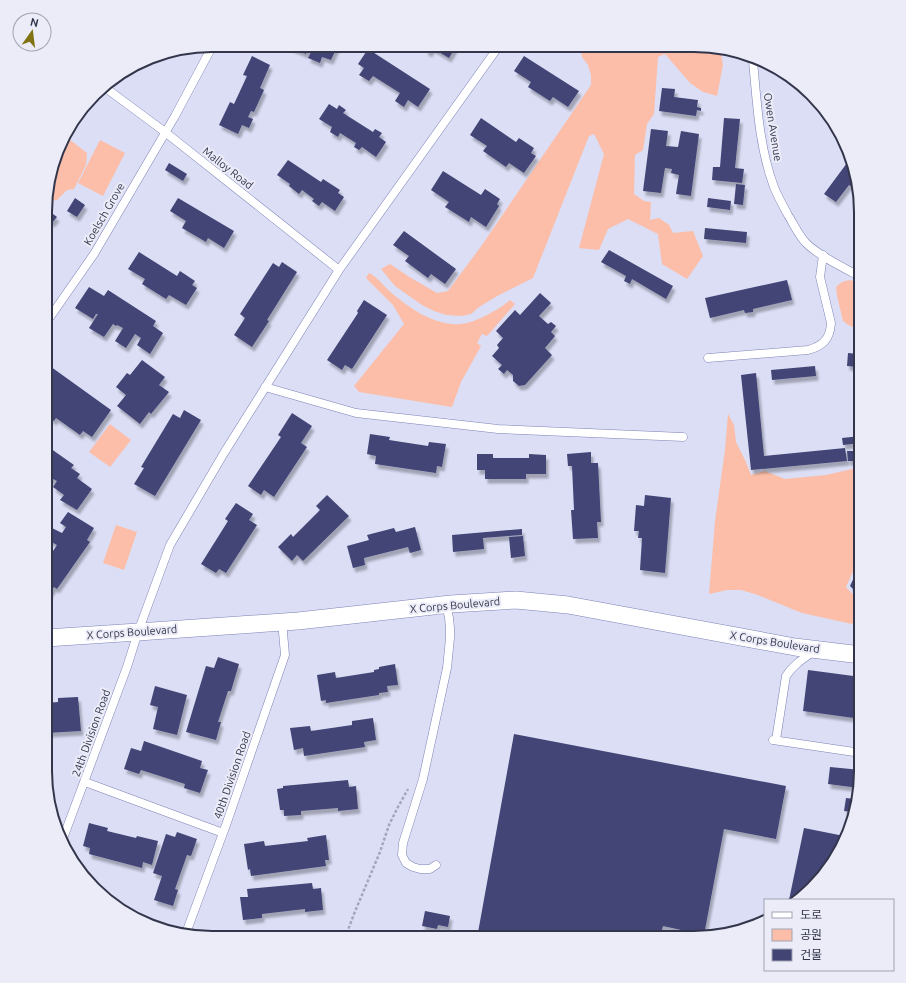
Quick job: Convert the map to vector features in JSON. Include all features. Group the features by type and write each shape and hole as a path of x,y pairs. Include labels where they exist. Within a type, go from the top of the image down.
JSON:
{"street":[{"name":"X Corps Boulevard","path":"52,638 298,621 446,604 516,600 568,606 795,647 854,654"}],"lane":[{"name":"Koelsch Grove","path":"52,314 94,254 175,116 208,52"},
{"name":"24th Division Road","path":"65,834 127,667 138,632 170,545 220,459 339,270 494,52"},
{"name":"Owen Avenue","path":"753,64 761,139 774,188 806,243 854,273"},
{"name":"Malloy Road","path":"109,90 165,132 339,270"},
{"path":"708,358 808,350 825,342 831,324 820,277 823,255"},
{"path":"265,388 356,413 498,429 683,437"},
{"path":"436,865 430,869 413,867 406,863 402,855 403,843 424,773 446,668 450,628 446,604"},
{"name":"40th Division Road","path":"187,929 223,833 285,655 282,621"},
{"path":"816,649 797,663 786,676 774,740 854,752"},
{"path":"85,782 223,833"}],"path":[{"path":"348,931 380,852 389,825 406,791 424,773"}],"green space":[{"path":"581,52 704,52 721,54 723,65 717,96 703,92 690,83 665,54 658,57 654,114 647,124 643,150 635,155 634,194 644,201 651,202 650,220 659,218 669,225 673,233 693,231 703,256 687,279 662,264 658,234 628,219 608,229 599,250 579,248 604,154 594,134 589,136 533,278 499,295 479,307 471,314 462,316 446,315 434,311 422,305 395,286 381,269 390,264 437,293 448,291 482,245 591,85 591,75 588,65 582,57"},
{"path":"70,140 87,153 86,165 74,189 67,190 57,200 52,201 57,171"},
{"path":"100,140 125,153 103,196 78,183"},
{"path":"369,273 409,306 425,316 434,320 452,324 468,323 478,319 502,307 510,300 515,304 487,336 482,334 477,343 481,346 461,382 452,407 359,392 354,386 404,324 393,305 366,278"},
{"path":"851,280 854,282 854,327 843,321 836,287 843,282"},
{"path":"728,414 734,425 736,442 751,475 765,471 785,479 826,475 854,469 854,569 846,587 854,596 854,623 852,624 802,613 758,595 741,590 727,590 709,594 715,521 725,450"},
{"path":"110,424 131,440 110,467 89,452"},
{"path":"116,525 137,532 124,570 103,563"}],"building":[{"path":"311,52 335,52 331,60 322,57 320,63 308,58"},
{"path":"366,52 373,52 430,89 418,107 408,100 404,107 395,101 400,93 373,76 369,81 359,75 364,68 358,64"},
{"path":"439,52 452,52 449,58"},
{"path":"252,56 270,65 260,88 264,90 254,112 251,111 248,117 253,119 249,128 242,125 238,134 219,125 230,102 234,104 247,76 243,75"},
{"path":"524,56 579,91 568,107 553,97 550,101 528,87 531,82 514,71"},
{"path":"662,88 675,89 674,97 698,100 697,107 701,108 701,111 697,110 696,116 659,111"},
{"path":"329,104 337,109 339,105 346,110 343,113 373,132 375,129 382,133 379,137 386,142 376,157 362,147 359,150 354,147 356,143 340,133 338,137 330,132 332,127 319,119"},
{"path":"481,118 516,142 519,138 534,148 531,153 536,156 524,173 509,163 506,167 483,151 487,146 470,135"},
{"path":"724,118 740,119 735,168 744,169 742,183 712,180 713,167 720,167"},
{"path":"651,129 668,131 666,146 678,147 681,131 699,134 691,196 676,194 679,175 671,173 672,169 665,168 661,193 643,191"},
{"path":"288,160 321,182 323,179 340,190 338,193 344,197 335,211 322,202 319,206 312,201 314,199 302,190 299,194 289,186 290,184 277,175"},
{"path":"169,163 187,174 183,181 165,170"},
{"path":"846,164 852,187 849,185 836,202 824,194"},
{"path":"443,171 481,195 485,189 500,199 497,204 499,206 486,227 471,217 469,222 445,207 449,202 431,190"},
{"path":"736,184 745,185 743,205 734,204"},
{"path":"75,198 85,205 77,217 67,211"},
{"path":"178,198 234,231 224,248 208,238 206,242 182,228 186,221 170,211"},
{"path":"708,198 731,201 730,210 707,207"},
{"path":"52,213 57,217 52,223"},
{"path":"705,228 747,232 746,243 704,239"},
{"path":"404,231 456,269 445,284 431,274 428,278 405,261 409,256 393,245"},
{"path":"609,250 673,286 666,299 632,279 630,284 624,281 626,276 601,262"},
{"path":"139,252 177,276 180,271 195,281 192,285 197,288 186,305 169,295 166,299 142,284 145,279 128,269"},
{"path":"282,262 297,272 267,320 269,321 252,347 234,335 245,318 240,314 273,263 279,267"},
{"path":"787,280 792,300 753,309 753,312 745,313 744,310 710,318 705,298"},
{"path":"89,287 104,296 108,290 156,321 153,326 163,333 150,354 137,345 141,338 135,334 126,348 115,341 123,328 117,325 116,326 113,324 104,337 89,328 98,314 96,314 93,319 75,308"},
{"path":"540,293 551,303 539,316 548,324 551,322 556,326 551,332 555,336 545,348 552,355 525,385 519,386 513,381 513,375 507,370 504,374 498,369 502,365 492,356 499,348 497,345 503,338 496,331 515,310 520,315"},
{"path":"364,300 387,315 352,369 345,365 342,370 327,360 358,313 357,311"},
{"path":"848,353 854,354 854,367 847,366"},
{"path":"142,360 165,377 159,385 169,392 151,414 149,412 140,424 117,406 126,395 116,387 127,373 130,375"},
{"path":"815,366 816,376 772,380 771,370"},
{"path":"52,368 111,410 92,437 83,431 80,435 56,418 54,421 52,420"},
{"path":"756,373 764,456 845,448 847,461 751,470 741,375"},
{"path":"184,410 201,420 155,496 134,484 144,468 141,467 173,414 180,418"},
{"path":"292,413 312,426 301,443 307,447 274,497 264,490 261,495 248,486 281,437 278,435"},
{"path":"370,434 390,437 389,440 428,446 429,442 446,444 442,467 437,466 436,473 375,464 376,456 367,454"},
{"path":"854,437 854,444 843,445 842,438"},
{"path":"52,450 74,465 71,468 80,474 77,478 92,489 77,510 60,500 64,495 53,487 57,481 53,479 52,480"},
{"path":"847,451 854,451 854,461 848,461"},
{"path":"591,452 591,463 598,463 601,522 597,522 598,538 573,539 571,510 574,510 572,466 568,466 567,454"},
{"path":"477,454 493,454 493,458 529,458 529,454 546,455 546,474 526,474 526,479 485,479 485,470 477,470"},
{"path":"327,495 349,516 303,561 297,555 292,561 278,547 291,534 293,537 320,510 316,506"},
{"path":"645,495 671,498 665,573 640,570 642,538 638,538 639,531 634,531 636,505 644,506"},
{"path":"236,503 253,514 249,520 257,525 226,573 219,569 216,573 201,564 228,521 225,519"},
{"path":"68,512 94,528 87,540 90,542 57,589 54,587 52,590 52,552 57,545 52,542 52,528 62,533 66,527 60,523"},
{"path":"415,527 421,550 410,553 408,547 364,558 365,565 353,568 347,546 369,540 367,535 394,528 396,532"},
{"path":"522,529 522,535 483,538 484,549 453,552 452,535"},
{"path":"523,536 525,556 511,558 509,537"},
{"path":"854,577 854,590 850,586"},
{"path":"218,657 239,664 231,691 228,691 218,722 221,722 216,740 186,732 206,666 214,668"},
{"path":"395,664 398,685 387,686 388,692 379,693 379,695 326,703 326,700 321,701 317,675 335,672 336,678 374,672 374,670 379,669 379,667"},
{"path":"808,670 854,676 854,718 803,711"},
{"path":"155,686 187,695 177,735 153,729 158,707 150,705"},
{"path":"78,697 81,731 52,733 52,702 58,702 58,698"},
{"path":"373,718 376,740 364,742 365,747 304,756 303,748 294,750 290,728 310,726 311,731 352,725 352,721"},
{"path":"514,734 786,786 776,839 724,829 705,931 686,931 663,926 662,931 478,931"},
{"path":"144,741 202,761 200,768 208,770 200,793 184,788 185,784 141,770 139,774 124,769 131,748 141,751"},
{"path":"830,767 854,769 853,787 828,784"},
{"path":"348,780 349,787 356,786 358,809 338,811 338,808 301,811 301,815 284,816 284,810 280,810 277,789 283,788 283,786"},
{"path":"846,798 852,799 849,812 844,811"},
{"path":"89,823 108,828 107,831 136,838 137,836 158,841 152,865 143,862 142,868 89,854 90,848 83,846"},
{"path":"804,828 840,835 833,851 821,868 807,884 789,899"},
{"path":"177,832 197,839 191,856 187,855 175,889 178,890 173,906 154,900 162,876 153,873 166,834 175,837"},
{"path":"326,835 329,860 325,860 326,866 251,876 250,869 248,870 244,844 264,841 265,846 308,841 307,838"},
{"path":"312,883 313,889 321,888 323,910 305,912 305,909 262,914 262,918 243,920 240,897 248,897 247,889"},
{"path":"425,911 450,916 448,927 438,925 437,929 422,926"}]}
